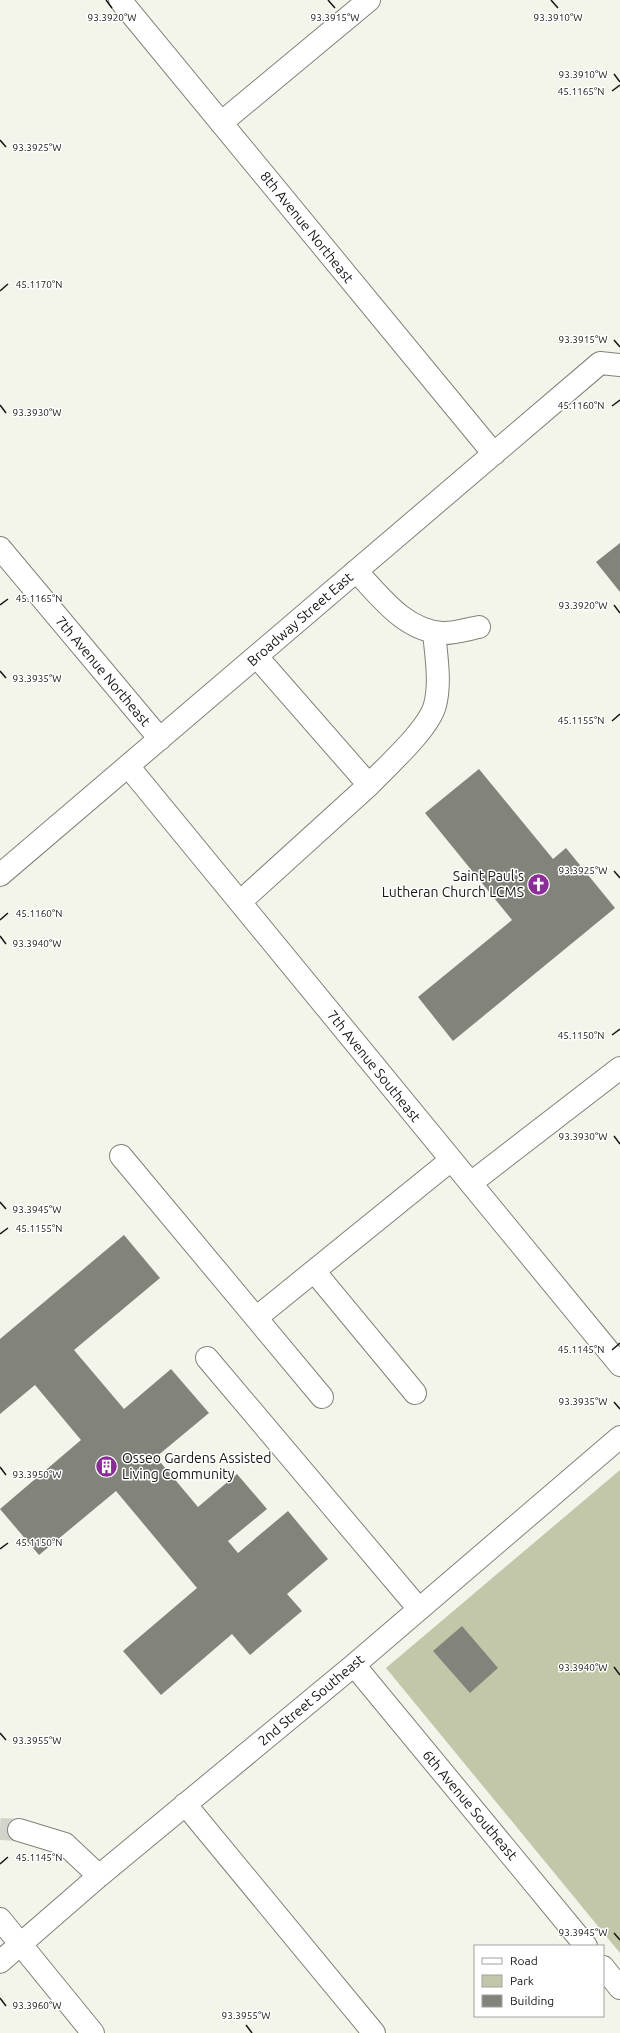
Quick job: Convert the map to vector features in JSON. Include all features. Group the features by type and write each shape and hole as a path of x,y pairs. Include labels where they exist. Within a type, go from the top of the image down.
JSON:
{"street":[{"name":"8th Avenue Northeast","path":"120,0 494,454"},
{"path":"221,123 369,0"},
{"name":"Broadway Street East","path":"0,875 494,454 610,364"},
{"name":"7th Avenue Northeast","path":"0,548 160,739"},
{"path":"356,571 402,618 421,629 443,634 479,627"},
{"path":"240,902 369,785 419,733 435,707 438,688 434,632"},
{"path":"257,657 369,785"},
{"name":"7th Avenue Southeast","path":"128,766 620,1366"},
{"path":"471,1183 620,1068"},
{"path":"121,1156 322,1398"},
{"path":"256,1318 451,1160"},
{"path":"314,1271 415,1394"},
{"path":"207,1358 419,1609"},
{"name":"2nd Street Southeast","path":"0,1962 99,1876 354,1665 620,1437"},
{"name":"6th Avenue Southeast","path":"354,1665 585,1945"},
{"path":"185,1804 374,2033"},
{"path":"19,1830 65,1844 99,1876"},
{"path":"0,1919 93,2033"},
{"path":"604,1968 620,1988"}],"green space":[{"path":"620,1470 620,1953 386,1668"}],"building":[{"path":"620,543 620,592 596,562"},
{"name":"Saint Paul's Lutheran Church LCMS","path":"479,769 553,859 566,848 615,908 453,1041 418,997 512,920 425,813"},
{"name":"Osseo Gardens Assisted Living Community","path":"124,1235 160,1278 74,1350 124,1409 171,1369 209,1413 156,1457 198,1507 237,1474 267,1509 228,1541 238,1553 288,1511 328,1559 287,1594 302,1611 250,1655 232,1634 161,1695 123,1651 197,1588 116,1491 39,1555 0,1509 81,1440 35,1385 0,1414 0,1339"},
{"path":"462,1626 498,1668 470,1693 433,1651"}],"tunnel":[{"path":"0,1829 19,1830"}],"place":[{"name":"Saint Paul's Lutheran Church LCMS","path":"539,884"},
{"name":"Osseo Gardens Assisted Living Community","path":"107,1466"}]}
